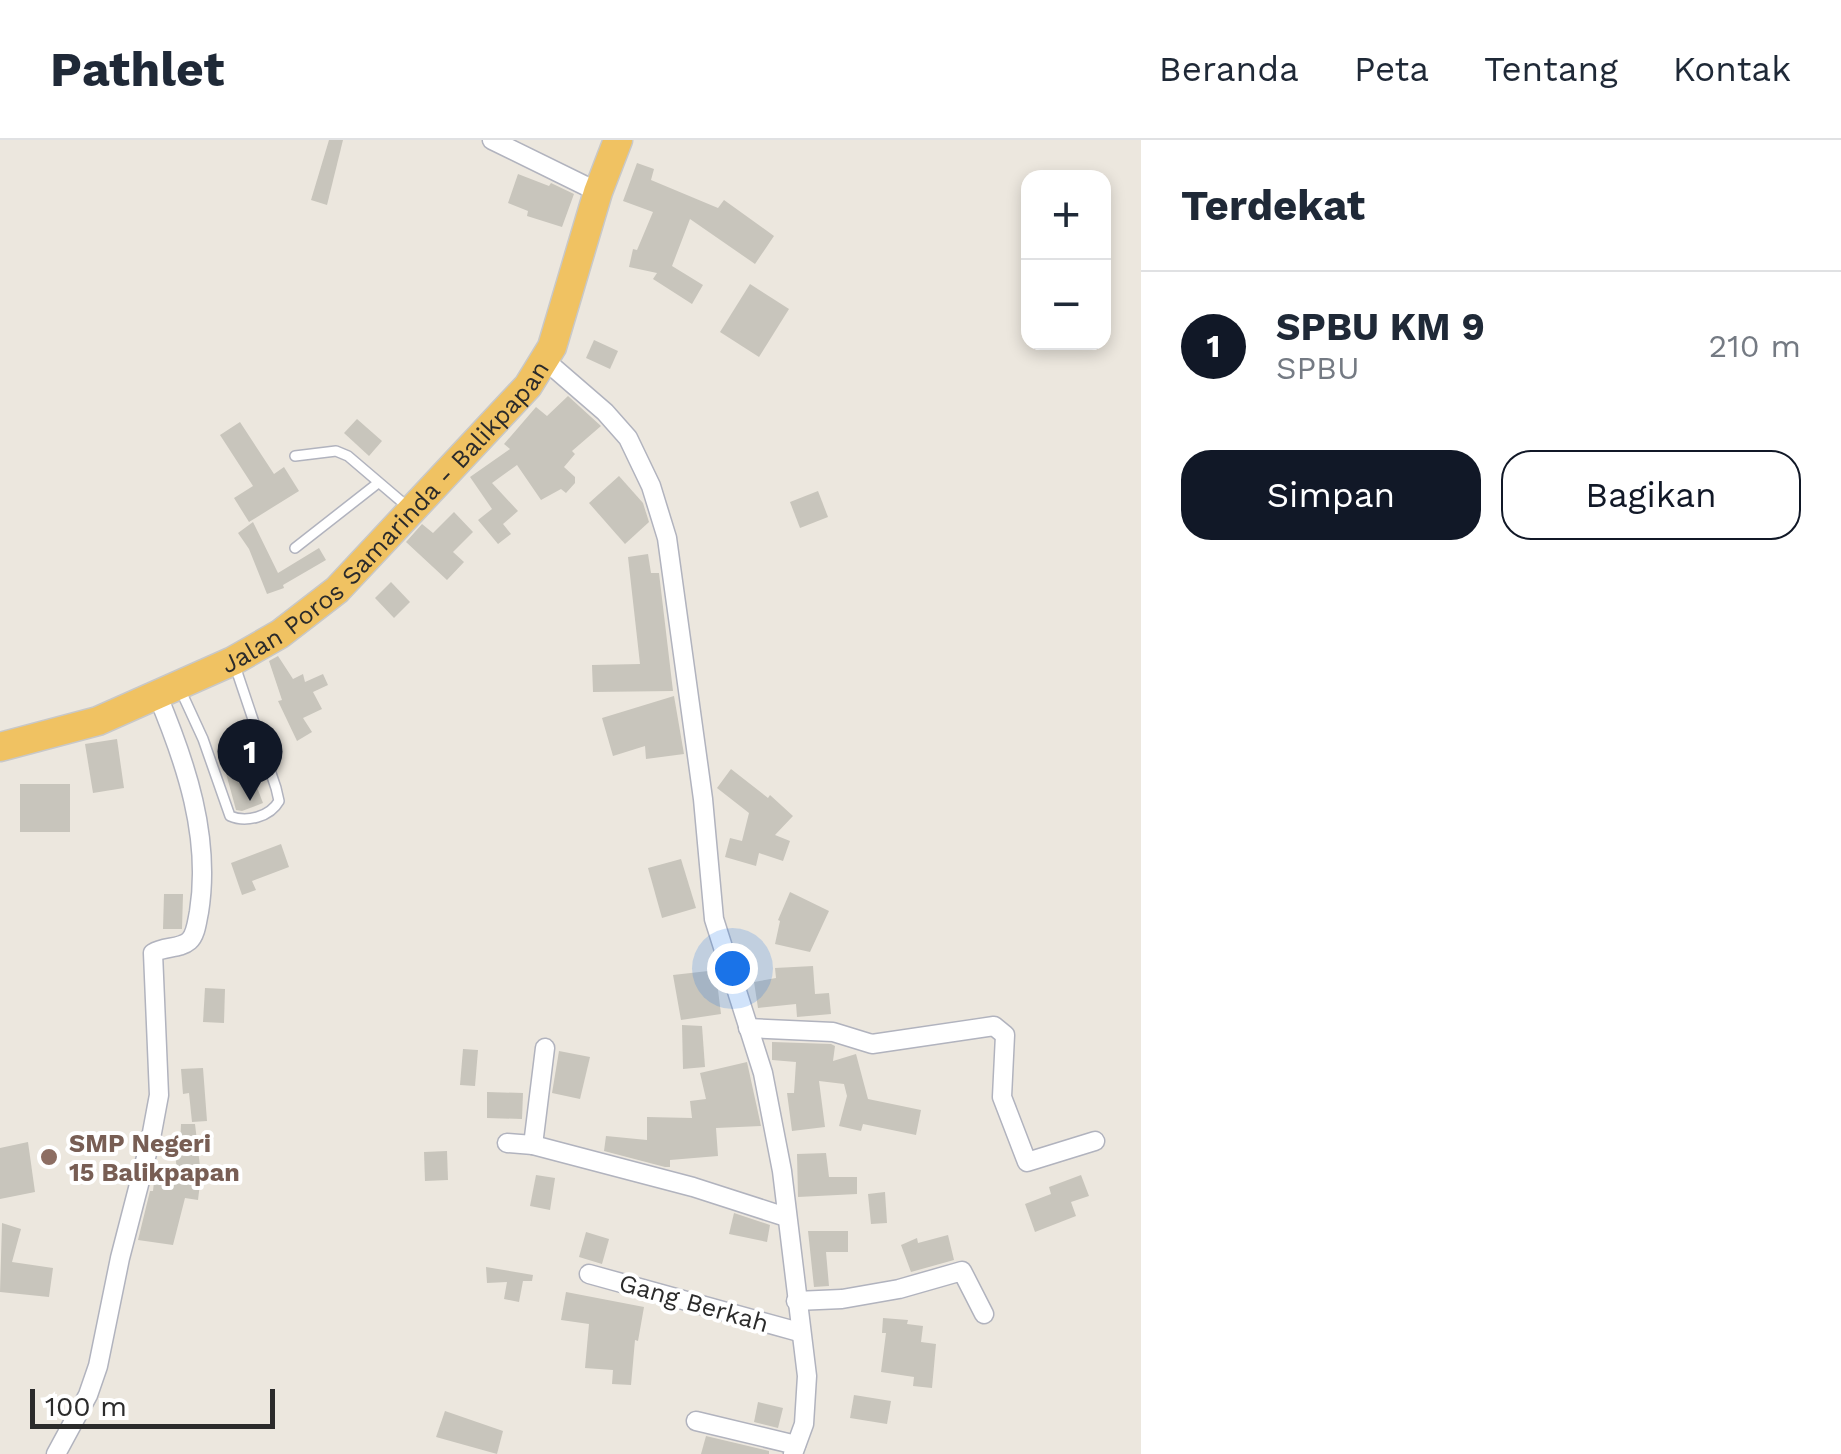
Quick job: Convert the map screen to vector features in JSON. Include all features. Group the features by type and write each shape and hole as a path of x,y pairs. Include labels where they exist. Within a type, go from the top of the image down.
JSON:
{"highway":[{"name":"Jalan Poros Samarinda - Balikpapan","path":"0,747 98,721 233,660 280,634 337,590 528,386 546,361 618,140"}],"street":[{"path":"492,140 598,192"},
{"path":"546,361 605,412 628,438 651,486 667,538 703,799 714,919 763,1074 774,1132 806,1376 804,1424 795,1450 696,1421"},
{"path":"56,1454 88,1394 98,1366 120,1258 151,1138 160,1079 154,954 193,938 202,889 195,807 167,689"},
{"path":"748,1028 833,1032 872,1044 994,1026 1005,1035 1002,1096 1027,1162 1095,1141"},
{"path":"533,1145 546,1048"},
{"path":"507,1142 533,1145 693,1187 786,1217"},
{"path":"796,1301 842,1299 900,1289 962,1271 984,1314"},
{"name":"Gang Berkah","path":"589,1274 799,1332"}],"lane":[{"path":"294,456 336,451 348,456 412,510"},
{"path":"296,548 378,484"},
{"path":"167,689 203,740 230,816 246,820 274,810 279,801 276,788 233,660"}],"building":[{"path":"329,140 343,140 327,205 311,200"},
{"path":"637,163 654,169 651,180 718,208 724,200 774,236 755,264 690,219 672,266 703,285 692,304 653,279 657,273 629,267 633,249 637,250 653,212 623,201"},
{"path":"518,174 574,194 562,227 527,216 528,211 508,203"},
{"path":"750,284 789,309 759,357 720,332"},
{"path":"594,340 618,351 610,369 586,358"},
{"path":"568,396 601,426 572,451 575,454 564,467 575,477 575,483 566,493 561,489 541,500 517,465 492,483 518,511 503,524 511,534 498,544 478,520 492,509 470,477 510,449 504,444 536,407 547,416"},
{"path":"357,419 382,441 369,456 344,433"},
{"path":"240,422 274,474 284,467 299,491 249,522 234,498 253,486 220,435"},
{"path":"619,476 643,503 649,522 625,544 589,503"},
{"path":"818,491 828,517 800,528 790,502"},
{"path":"454,512 473,532 453,552 464,562 447,580 406,542 422,524 433,533"},
{"path":"253,522 278,573 319,548 326,560 283,585 284,588 267,594 249,549 238,533"},
{"path":"648,554 651,573 659,573 673,691 593,692 592,665 640,664 628,557"},
{"path":"391,582 410,602 394,618 375,598"},
{"path":"278,656 293,679 303,674 305,682 323,674 328,685 313,692 322,709 303,718 312,732 297,741 278,701 282,700 269,661"},
{"path":"674,696 684,754 646,759 645,746 613,756 602,718"},
{"path":"117,739 124,788 93,793 85,744"},
{"path":"240,743 263,803 242,811 236,810 220,751"},
{"path":"731,769 793,816 775,835 790,841 783,861 759,853 756,866 725,857 730,838 742,841 749,813 717,788"},
{"path":"20,784 70,784 70,832 20,832"},
{"path":"281,844 289,867 252,881 256,890 242,895 231,863"},
{"path":"681,859 696,908 662,918 648,868"},
{"path":"790,892 829,911 810,952 775,944 778,920"},
{"path":"164,894 183,894 182,929 163,929"},
{"path":"813,966 815,994 829,993 831,1014 797,1017 796,1004 758,1008 754,982 776,978 775,968"},
{"path":"717,970 723,989 718,990 721,1014 681,1020 673,975"},
{"path":"205,988 225,989 224,1023 203,1022"},
{"path":"682,1025 702,1026 705,1067 683,1069"},
{"path":"772,1042 831,1044 835,1046 833,1061 856,1054 868,1099 921,1110 916,1135 863,1124 861,1131 839,1126 847,1096 844,1084 819,1081 825,1127 792,1131 787,1093 794,1093 796,1062 772,1060"},
{"path":"463,1049 478,1050 475,1086 460,1085"},
{"path":"559,1051 590,1057 580,1099 552,1093"},
{"path":"747,1062 761,1126 716,1128 718,1156 670,1160 670,1167 665,1167 604,1151 606,1136 647,1140 647,1117 692,1118 690,1101 706,1099 700,1073"},
{"path":"203,1068 207,1121 192,1122 189,1093 183,1094 181,1069"},
{"path":"487,1092 523,1093 522,1119 487,1118"},
{"path":"181,1124 195,1124 201,1175 198,1200 185,1198 173,1245 138,1240 155,1173 177,1175 175,1148 180,1147"},
{"path":"28,1142 35,1192 0,1199 0,1148"},
{"path":"447,1151 448,1180 425,1181 424,1152"},
{"path":"826,1153 829,1177 857,1177 857,1194 798,1197 797,1154"},
{"path":"536,1175 555,1178 550,1210 530,1206"},
{"path":"1081,1175 1089,1196 1071,1202 1076,1216 1035,1232 1025,1204 1051,1194 1049,1187"},
{"path":"885,1192 887,1223 871,1224 868,1194"},
{"path":"734,1213 770,1225 767,1242 729,1234"},
{"path":"2,1223 21,1229 12,1262 53,1268 49,1297 0,1292"},
{"path":"808,1231 848,1231 848,1252 826,1252 829,1286 814,1287"},
{"path":"586,1232 609,1239 602,1264 579,1257"},
{"path":"948,1235 954,1260 911,1272 901,1245 917,1238 918,1243"},
{"path":"486,1267 533,1275 532,1281 523,1281 519,1302 504,1299 507,1282 487,1283"},
{"path":"566,1292 644,1307 638,1341 635,1340 631,1385 612,1384 613,1370 585,1368 589,1324 561,1320"},
{"path":"883,1318 923,1326 921,1342 936,1344 932,1388 913,1386 914,1377 881,1372 886,1333 882,1333"},
{"path":"854,1395 891,1401 887,1424 850,1418"},
{"path":"758,1402 783,1408 778,1428 754,1422"},
{"path":"445,1411 503,1431 497,1454 436,1437"},
{"path":"706,1436 769,1451 769,1454 701,1454"}],"place":[{"name":"SPBU KM 9","path":"250,801"},
{"name":"SMP Negeri 15 Balikpapan","path":"49,1157"}]}
